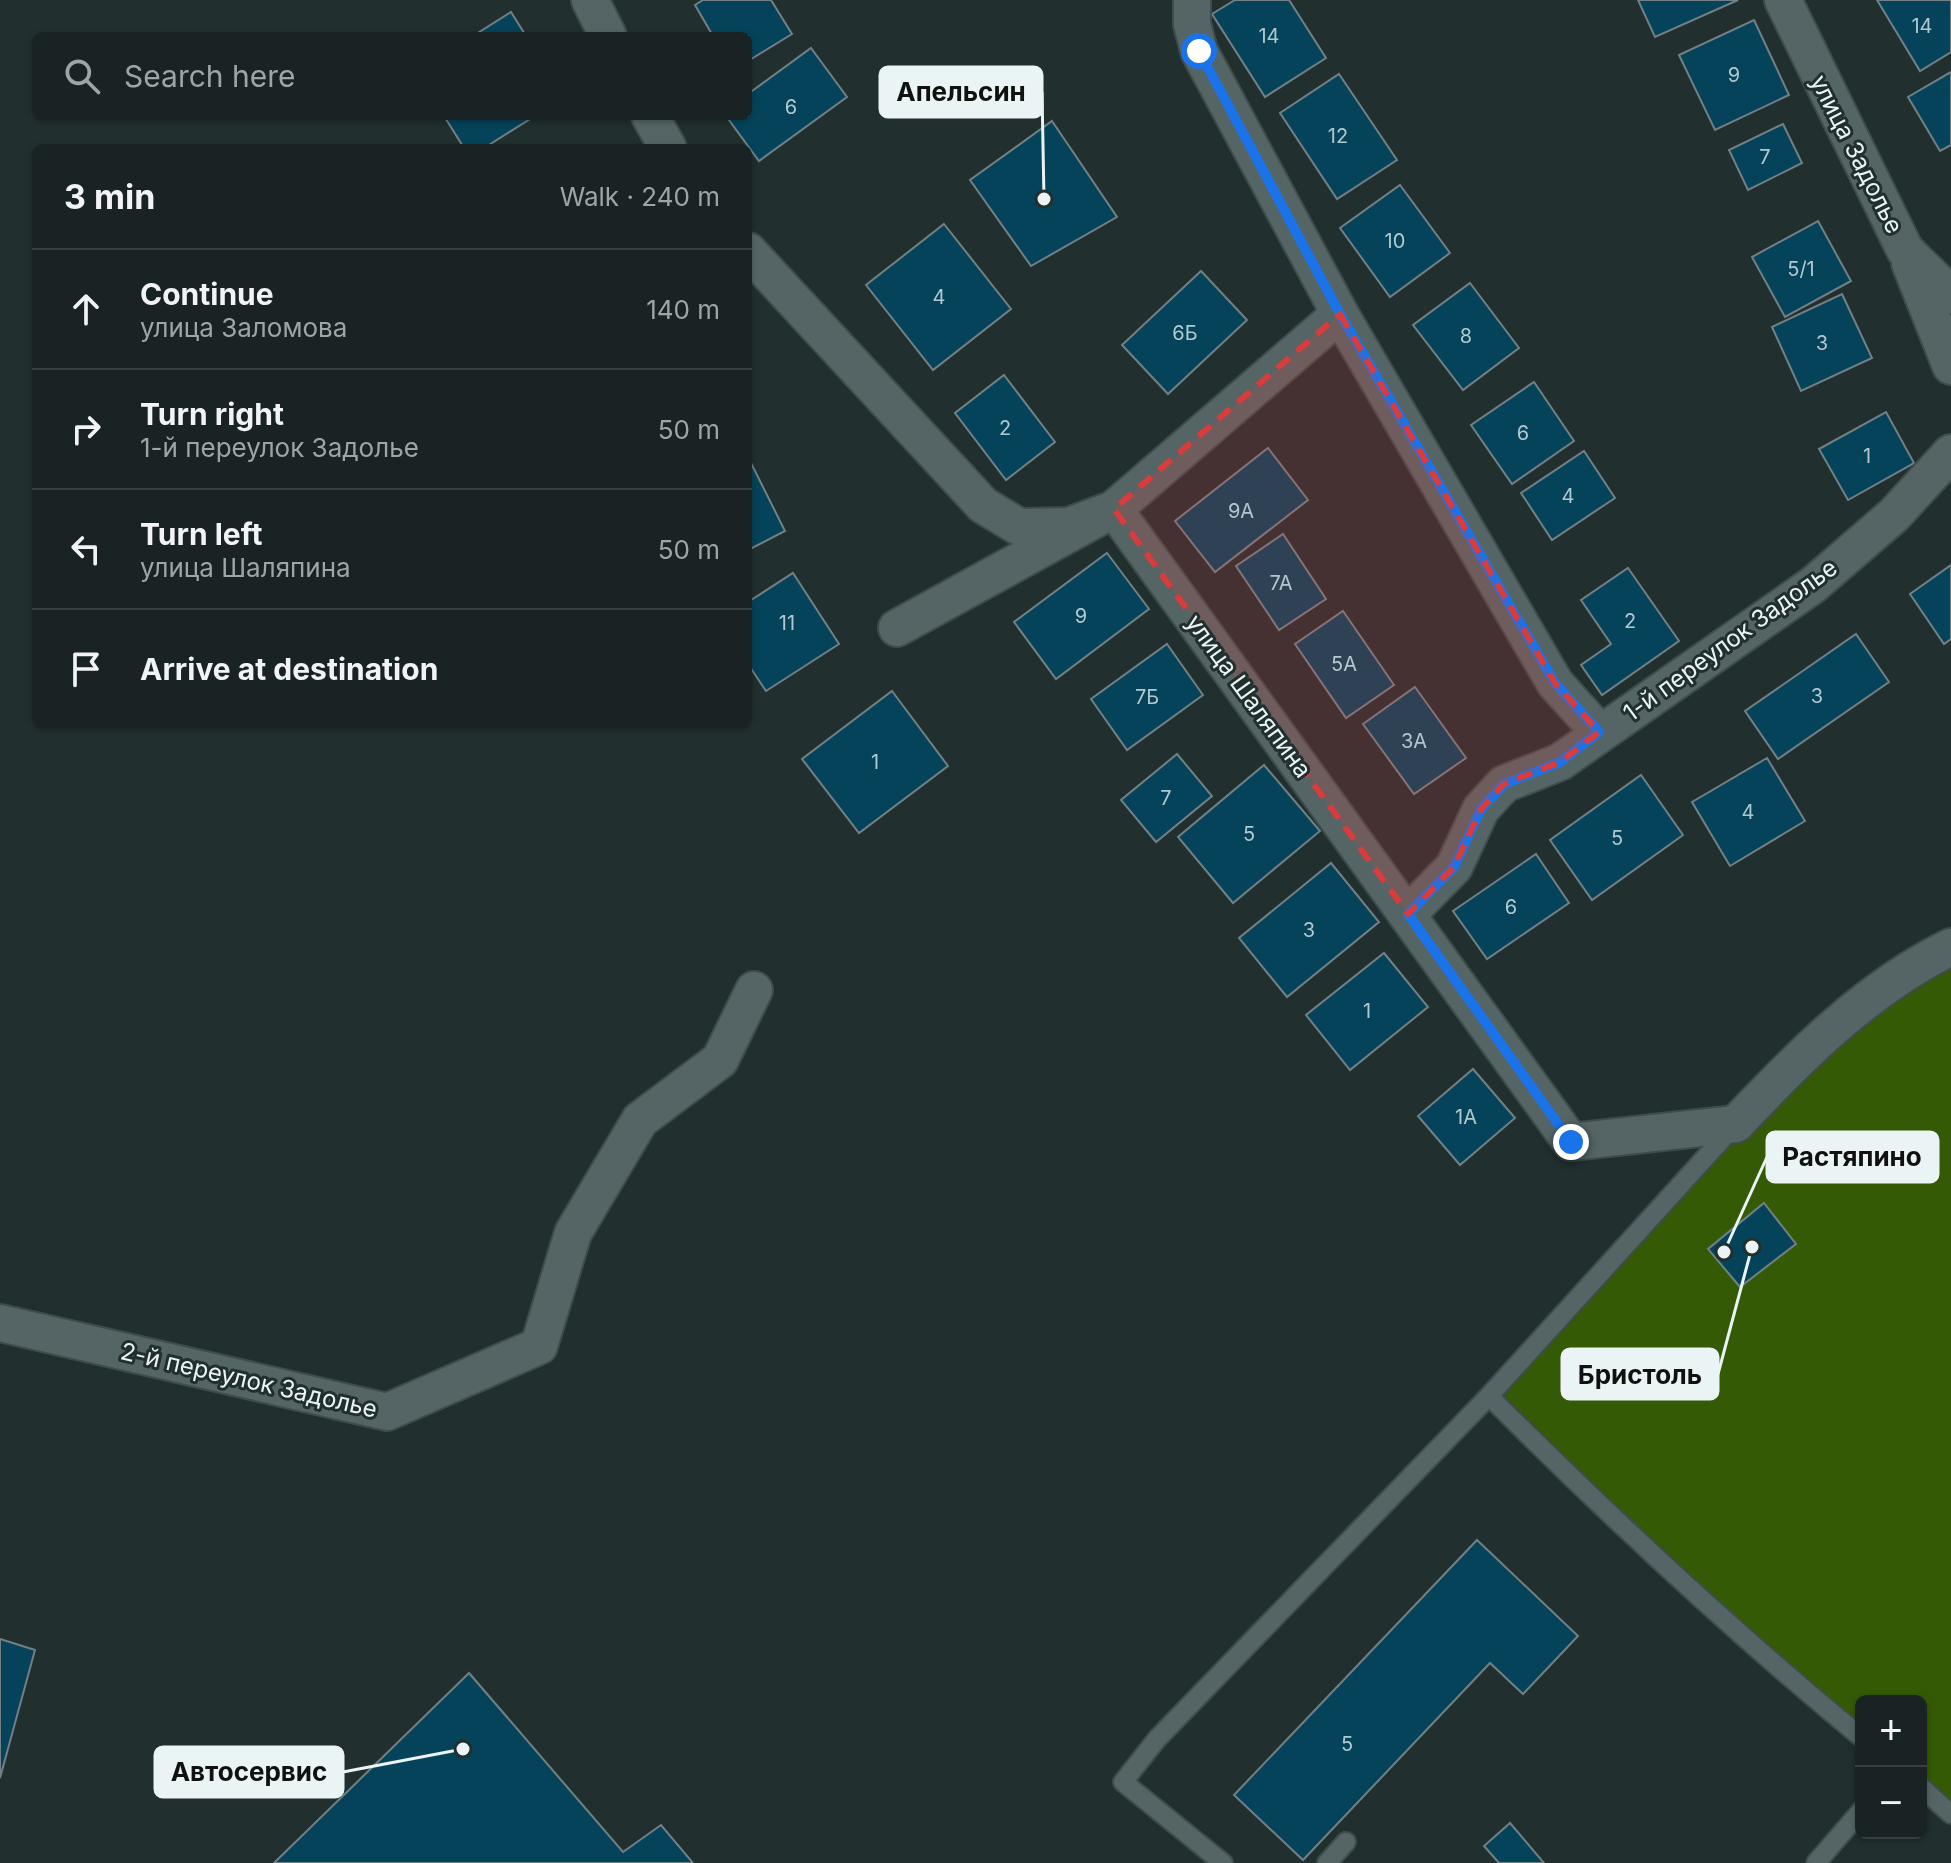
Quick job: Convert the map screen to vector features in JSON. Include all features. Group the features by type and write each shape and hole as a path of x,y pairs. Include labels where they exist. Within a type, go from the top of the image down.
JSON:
{"street":[{"path":"590,0 606,32"},
{"path":"1192,0 1192,24 1199,51 1340,314 1555,683 1599,732"},
{"name":"улица Задолье","path":"1783,0 1905,250 1951,295"},
{"path":"652,120 666,144"},
{"path":"1905,250 1951,366"},
{"path":"752,255 983,505 1019,527 1069,526 1114,509"},
{"path":"897,628 1114,509 1340,314"},
{"name":"1-й переулок Задолье","path":"1408,914 1454,867 1481,809 1504,784 1560,762 1813,585 1894,515 1951,453"},
{"name":"улица Шаляпина","path":"1114,509 1571,1142 1736,1124"},
{"path":"1736,1124 1796,1060 1842,1020 1951,947"},
{"name":"2-й переулок Задолье","path":"0,1323 387,1412 539,1346 573,1233 640,1120 720,1060 754,990"}],"lane":[{"path":"1223,1863 1123,1782 1157,1739 1489,1396 1736,1124"},
{"path":"1489,1396 1600,1506 1784,1674 1855,1732"},
{"path":"1927,1792 1951,1814"},
{"path":"1816,1863 1855,1818"},
{"path":"1327,1863 1346,1842"}],"highlighted area":[{"path":"1340,314 1555,683 1599,732 1560,762 1504,784 1481,809 1454,867 1408,914 1114,509"}],"green space":[{"path":"1951,947 1951,1814 1927,1792 1927,1695 1855,1695 1855,1732 1489,1396 1736,1124"}],"building":[{"path":"703,0 771,0 792,34 752,59 752,32 711,32 695,5"},
{"path":"1235,0 1289,0 1326,58 1265,97 1212,14"},
{"path":"1638,0 1738,0 1655,37"},
{"path":"1877,0 1951,0 1951,52 1920,71"},
{"path":"511,12 524,32 479,32"},
{"path":"1754,20 1789,95 1715,130 1679,55"},
{"path":"811,48 847,97 759,161 752,151 752,144 747,144 729,120 752,120 752,91"},
{"path":"1951,72 1951,145 1940,151 1908,97"},
{"path":"1339,74 1397,160 1337,199 1280,113"},
{"path":"446,120 529,120 490,144 462,144"},
{"path":"1052,121 1117,217 1031,266 970,180"},
{"path":"1783,124 1802,163 1748,190 1729,150"},
{"path":"1400,185 1450,253 1390,297 1340,228"},
{"path":"1818,221 1851,281 1785,317 1752,257"},
{"path":"944,224 1011,309 933,370 866,285"},
{"path":"1201,271 1247,320 1168,394 1122,345"},
{"path":"1470,283 1519,348 1463,390 1413,325"},
{"path":"1842,294 1872,358 1801,391 1772,327"},
{"path":"1004,375 1055,442 1006,480 955,413"},
{"path":"1534,382 1574,441 1512,484 1471,425"},
{"path":"1886,412 1914,463 1848,500 1819,449"},
{"path":"1268,448 1308,500 1215,572 1175,521"},
{"path":"1584,451 1615,498 1552,540 1521,493"},
{"path":"752,465 785,531 752,548"},
{"path":"1283,534 1326,599 1279,630 1236,566"},
{"path":"1107,553 1149,609 1056,679 1014,622"},
{"path":"1951,565 1951,639 1944,644 1910,594"},
{"path":"1628,568 1679,641 1602,695 1581,665 1611,644 1581,600"},
{"path":"793,573 839,644 766,691 752,670 752,599"},
{"path":"1343,611 1394,685 1346,718 1295,644"},
{"path":"1856,634 1889,682 1778,759 1745,711"},
{"path":"1167,644 1203,695 1127,750 1091,699"},
{"path":"1415,687 1466,758 1414,794 1363,724"},
{"path":"892,691 948,766 859,833 802,759"},
{"path":"1177,754 1212,796 1156,842 1121,800"},
{"path":"1767,758 1805,821 1730,866 1692,802"},
{"path":"1264,765 1320,831 1233,903 1178,837"},
{"path":"1641,775 1683,835 1592,900 1550,840"},
{"path":"1536,854 1569,903 1487,959 1453,911"},
{"path":"1331,863 1379,922 1287,997 1239,938"},
{"path":"1384,953 1428,1007 1350,1070 1306,1015"},
{"path":"1473,1069 1515,1118 1460,1165 1418,1116"},
{"path":"1764,1203 1796,1244 1740,1287 1708,1249"},
{"path":"1477,1540 1578,1636 1523,1694 1490,1663 1303,1860 1234,1795"},
{"path":"0,1639 35,1650 0,1778"},
{"path":"469,1673 623,1852 661,1825 693,1863 274,1863"},
{"path":"1510,1823 1544,1863 1499,1863 1484,1846"}],"place":[{"name":"Апельсин","path":"1044,199"},
{"name":"Бристоль","path":"1752,1247"},
{"name":"Растяпино","path":"1724,1252"},
{"name":"Автосервис","path":"463,1749"}],"route":[{"path":"1199,51 1340,314 1555,683 1599,732 1560,762 1504,784 1481,809 1454,867 1408,914 1571,1142"}]}
